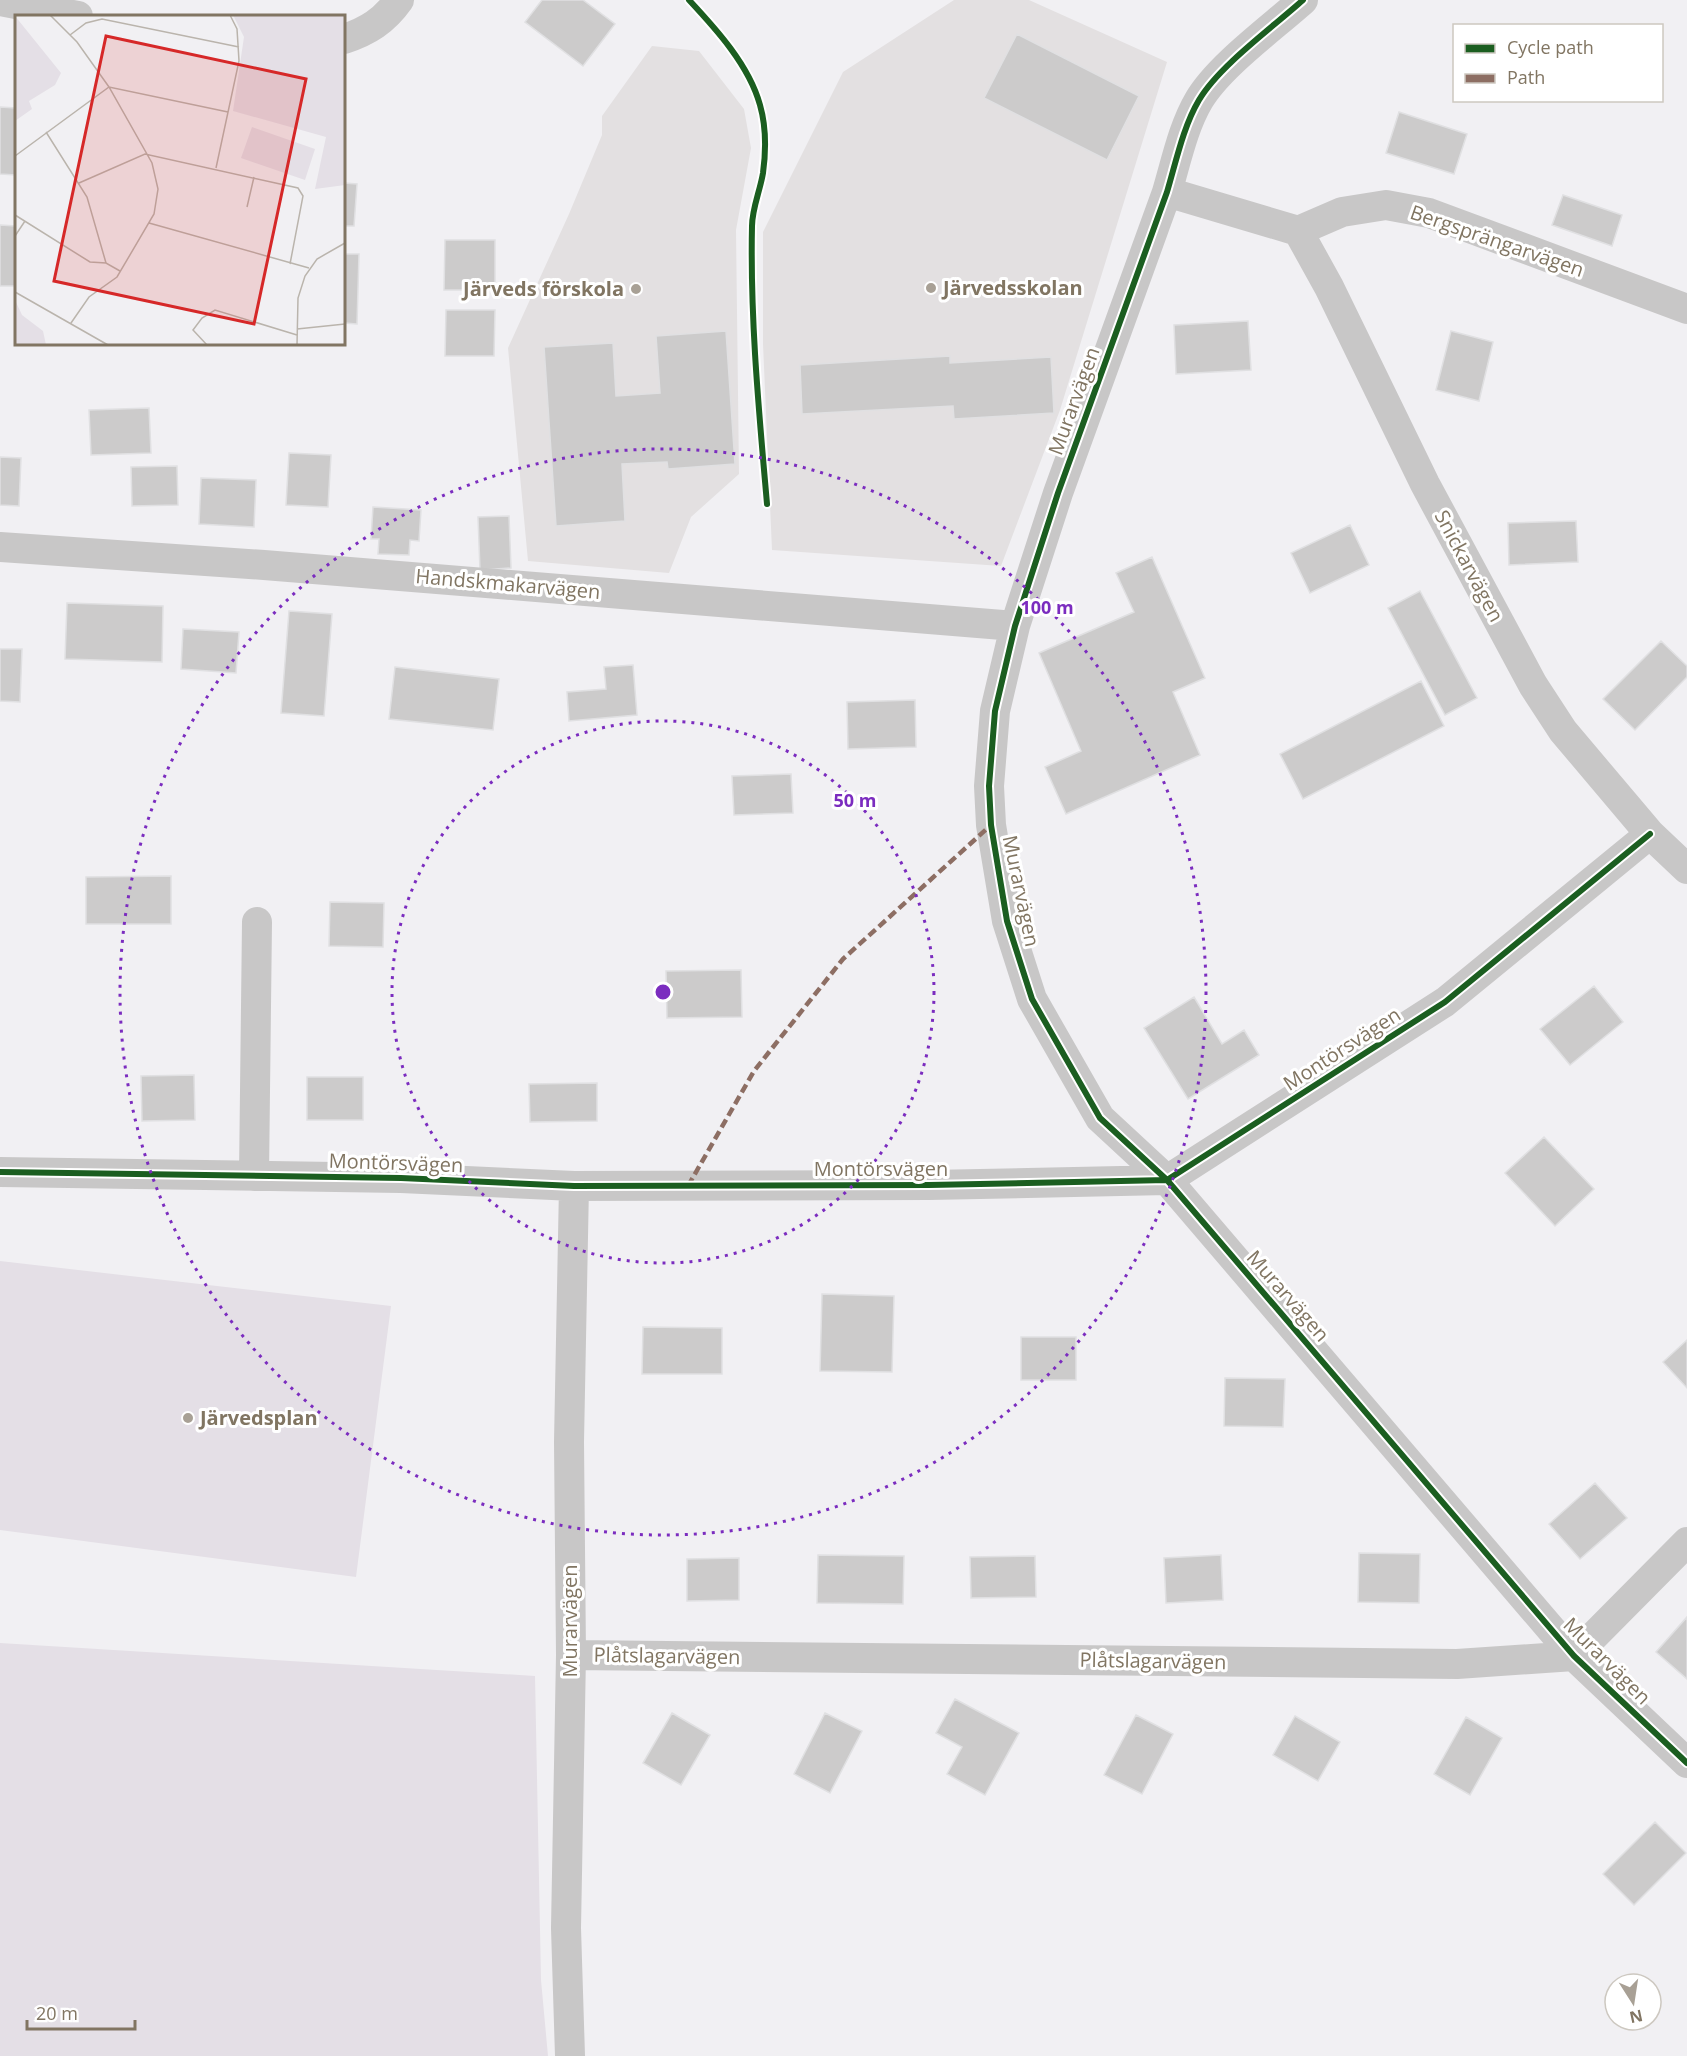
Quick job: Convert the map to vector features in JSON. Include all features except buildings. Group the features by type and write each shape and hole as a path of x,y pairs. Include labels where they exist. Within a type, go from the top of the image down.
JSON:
{"street":[{"path":"345,39 376,25 388,15 399,0"},
{"name":"Murarvägen","path":"1303,0 1227,66 1199,99 1181,143 1167,192 1058,494 1015,626 995,711 989,786 991,825 1007,921 1032,999 1100,1118 1167,1180 1574,1656 1687,1763"},
{"path":"0,2 72,15"},
{"path":"1167,192 1298,231"},
{"name":"Bergsprängarvägen","path":"1298,231 1342,212 1386,205 1429,213 1687,309"},
{"name":"Snickarvägen","path":"1298,231 1329,287 1425,484 1533,685 1563,731 1650,834 1687,868"},
{"name":"Handskmakarvägen","path":"0,547 264,565 1015,626"},
{"name":"Montörsvägen","path":"0,1172 401,1178 574,1186 918,1185 1167,1180 1445,1002 1650,834"},
{"path":"254,1176 257,922"},
{"name":"Murarvägen","path":"570,2056 566,1929 571,1655 569,1442 574,1186"},
{"path":"1574,1656 1687,1542"},
{"name":"Plåtslagarvägen","path":"571,1655 1458,1664 1574,1656"}],"shaded area":[{"name":"Järvedsskolan","path":"954,0 1029,0 1167,62 1060,410 1001,566 772,550 763,344 763,232 843,72"},
{"name":"Järveds förskola","path":"652,46 699,51 744,109 751,148 736,230 739,474 691,517 669,573 528,561 508,348 602,135 602,116"},
{"name":"Järvedsplan","path":"0,1261 391,1306 356,1577 0,1530"},
{"path":"0,1643 535,1676 541,1980 548,2056 0,2056"}],"marked path":[{"path":"688,1186 754,1071 843,959 991,825"}],"cycle path":[{"path":"689,0 740,62 755,90 763,121 764,165 752,220 752,296 767,504"},
{"path":"1303,0 1219,74 1193,110 1180,145 1167,192 1058,493 1015,626 995,711 989,786 991,825 1007,921 1032,999 1100,1118 1167,1180 1574,1656 1687,1763"},
{"path":"0,1172 401,1178 574,1186 929,1185 1167,1180 1445,1002 1650,834"}],"place":[{"name":"Järvedsskolan","path":"931,288"},
{"name":"Järveds förskola","path":"636,289"},
{"name":"Järvedsplan","path":"188,1418"}]}
